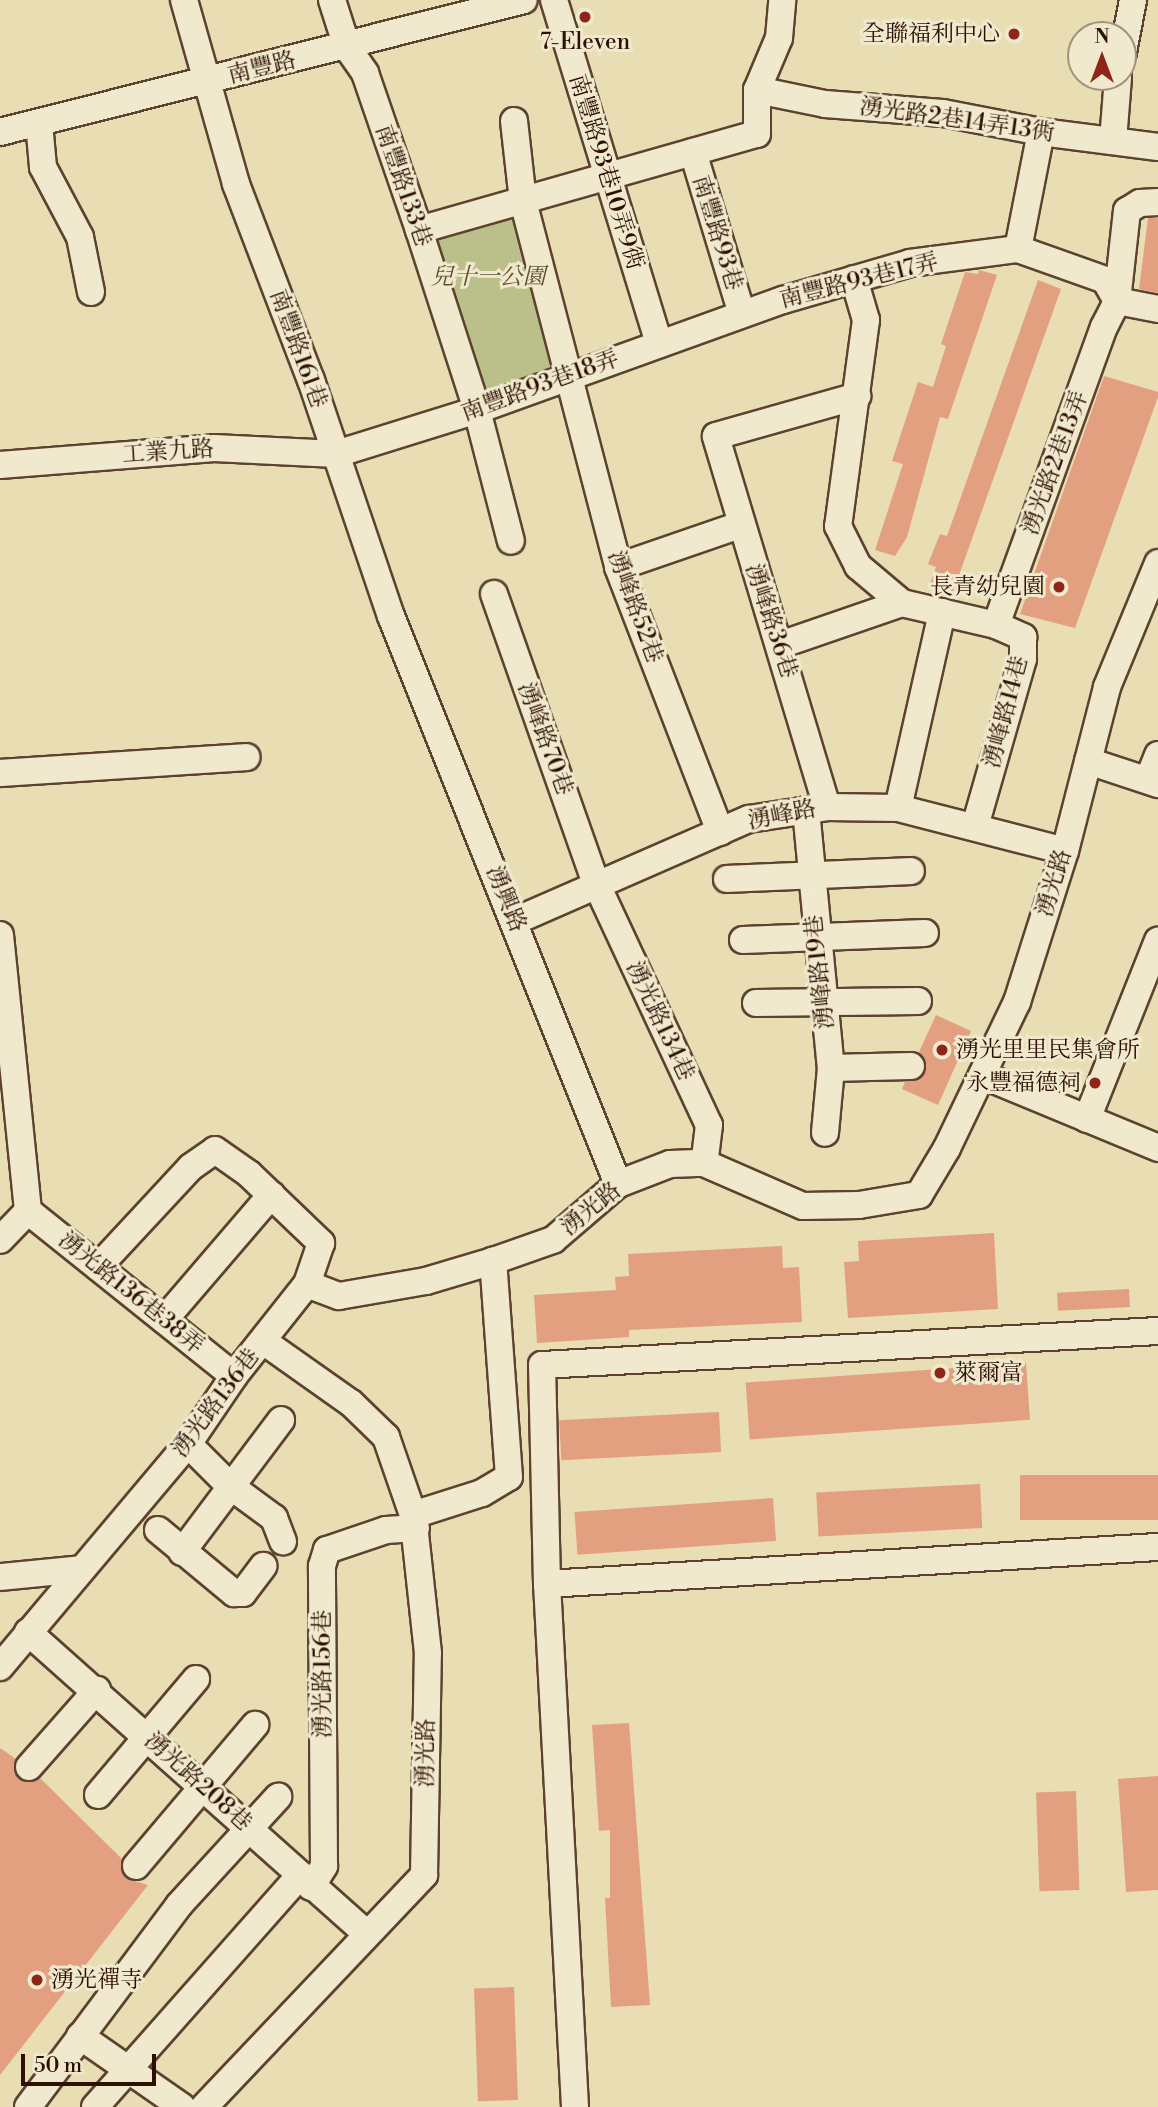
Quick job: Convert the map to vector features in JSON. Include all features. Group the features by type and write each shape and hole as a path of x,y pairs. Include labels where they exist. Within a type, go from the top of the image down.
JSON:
{"street":[{"name":"南豐路161巷","path":"184,0 236,184 336,454 391,616"},
{"name":"南豐路133巷","path":"332,0 347,47 365,74 419,230 477,410 511,541"},
{"name":"南豐路","path":"0,132 347,47 490,5 524,0"},
{"name":"南豐路93巷10弄9衖","path":"554,0 659,343"},
{"path":"419,230 757,134 757,90 779,38 782,0"},
{"path":"1129,21 1133,0"},
{"name":"湧光路2巷14弄13衖","path":"757,90 825,104 943,113 1041,132 1158,147"},
{"path":"1113,141 1117,91"},
{"name":"湧峰路52巷","path":"514,121 523,201 618,567 720,832"},
{"path":"39,122 43,167 80,237 91,292"},
{"path":"1041,132 1018,249 1105,280 1117,302 1158,309"},
{"name":"南豐路93巷","path":"692,152 742,314"},
{"name":"湧光路2巷13弄","path":"996,625 1104,327 1117,302 1127,211 1140,204 1158,202"},
{"name":"南豐路93巷17弄","path":"742,314 910,263 1018,249"},
{"path":"854,279 866,320 838,526 858,566 902,603"},
{"name":"南豐路93巷18弄","path":"336,454 477,410 567,375 742,314"},
{"name":"湧峰路36巷","path":"816,808 780,645 740,525 716,436 857,396"},
{"name":"工業九路","path":"0,465 214,448 336,454"},
{"path":"618,567 740,525"},
{"name":"湧光路","path":"492,1261 554,1240 618,1184 670,1164 704,1163 803,1206 859,1205 919,1195 1017,1002 1065,851 1107,687 1158,563"},
{"name":"湧峰路70巷","path":"494,594 596,883"},
{"path":"780,645 902,603"},
{"name":"湧峰路14巷","path":"902,603 996,625 1023,637 1024,659 975,826"},
{"path":"898,808 942,612"},
{"name":"湧興路","path":"391,616 618,1184"},
{"path":"1088,761 1153,782 1158,755"},
{"path":"0,774 246,757"},
{"name":"湧峰路","path":"515,921 596,883 749,820 816,808 898,808 1065,851"},
{"name":"湧峰路19巷","path":"816,808 810,873 831,1068 825,1133"},
{"path":"727,879 810,873 911,871"},
{"name":"湧光路134巷","path":"596,883 709,1125 704,1163"},
{"path":"743,940 925,933"},
{"path":"0,935 28,1211 0,1240"},
{"path":"1087,1119 1158,941"},
{"path":"756,1003 918,1001"},
{"path":"831,1068 911,1066"},
{"path":"982,1075 1158,1148"},
{"path":"98,1267 191,1167 215,1150 271,1195 164,1320"},
{"name":"湧光路136巷","path":"0,1667 188,1444 234,1376 307,1284 321,1243 271,1195"},
{"name":"湧光路136巷38弄","path":"28,1211 234,1376"},
{"path":"307,1284 339,1296 426,1281 492,1261 509,1477 482,1493 415,1522"},
{"path":"575,2107 547,1584 542,1365 1158,1331"},
{"name":"湧光路","path":"204,2107 424,1875 428,1653 415,1522 386,1437 351,1403 263,1340"},
{"path":"182,1552 229,1485 281,1420"},
{"path":"188,1444 229,1485 274,1518 283,1541"},
{"name":"湧光路156巷","path":"305,1881 324,1866 322,1566 327,1550 415,1522"},
{"path":"158,1530 234,1593 243,1592 264,1566"},
{"path":"547,1584 1158,1547"},
{"path":"0,1577 81,1569"},
{"name":"湧光路208巷","path":"28,1632 97,1690 366,1934"},
{"path":"98,1795 196,1679"},
{"path":"29,1767 97,1690"},
{"path":"136,1866 200,1784 255,1725"},
{"path":"28,2107 179,1905 278,1797"},
{"path":"95,2107 124,2069 230,1951 305,1881"},
{"path":"80,2036 182,2107"}],"green space":[{"name":"兒十一公園","path":"515,214 557,370 473,393 431,237"}],"building":[{"path":"1148,218 1158,218 1158,293 1139,289"},
{"path":"979,270 997,275 948,419 940,417 907,537 895,556 875,550 903,464 892,461 918,382 933,387 946,346 941,344 965,272 978,274"},
{"path":"1038,280 1061,289 953,592 930,584 936,567 928,564 940,534 947,536"},
{"path":"1104,376 1158,392 1158,397 1075,628 1020,614"},
{"name":"湧光里里民集會所","path":"936,1015 971,1031 938,1105 902,1089 905,1082 919,1080 925,1073 925,1058 919,1052"},
{"path":"994,1233 998,1309 848,1318 844,1262 859,1261 858,1241"},
{"path":"782,1246 783,1268 799,1267 802,1322 629,1330 629,1337 537,1343 534,1295 616,1290 615,1277 629,1276 628,1254"},
{"path":"1129,1289 1130,1307 1058,1311 1057,1293"},
{"path":"1026,1363 1030,1420 750,1439 746,1383"},
{"path":"719,1412 721,1452 561,1460 559,1420"},
{"path":"1020,1475 1158,1475 1158,1520 1020,1520"},
{"path":"980,1484 982,1528 819,1537 816,1493"},
{"path":"773,1498 776,1541 577,1555 574,1512"},
{"path":"629,1723 650,2005 611,2007 605,1898 610,1898 610,1830 599,1831 592,1725"},
{"name":"湧光禪寺","path":"0,1748 16,1759 18,1778 27,1782 40,1778 122,1859 125,1878 148,1885 0,2075"},
{"path":"1158,1776 1158,1890 1126,1892 1118,1779"},
{"path":"1076,1791 1079,1890 1039,1891 1036,1792"},
{"path":"514,1987 518,2100 478,2101 474,1988"}],"place":[{"name":"7-Eleven","path":"585,17"},
{"name":"全聯福利中心","path":"1014,34"},
{"name":"長青幼兒園","path":"1059,587"},
{"name":"湧光里里民集會所","path":"942,1050"},
{"name":"永豐福德祠","path":"1095,1083"},
{"name":"萊爾富","path":"940,1373"},
{"name":"湧光禪寺","path":"37,1980"}]}
